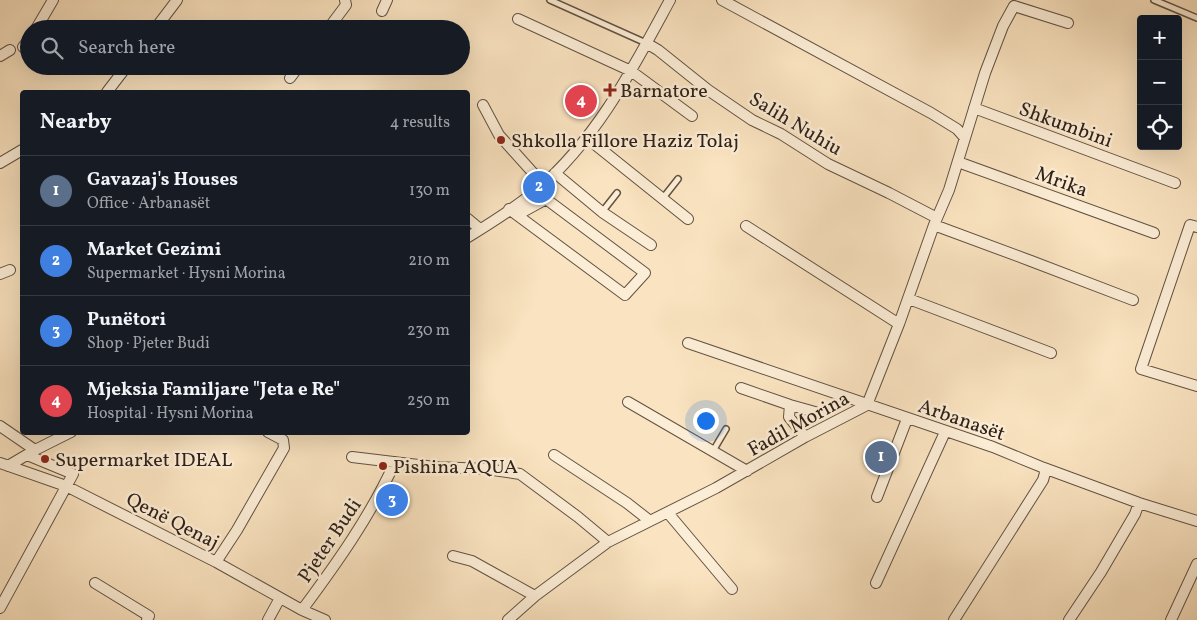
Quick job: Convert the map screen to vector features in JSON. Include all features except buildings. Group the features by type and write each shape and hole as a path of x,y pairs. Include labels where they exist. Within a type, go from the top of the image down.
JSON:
{"street":[{"path":"41,20 53,0"},
{"path":"162,20 177,0"},
{"path":"335,20 346,6 345,0"},
{"path":"382,11 387,0"},
{"path":"513,212 555,173 587,138 623,85 670,0"},
{"path":"722,0 931,113 957,129 965,138"},
{"path":"867,405 900,324 935,222 949,190 974,108 1003,26 1016,3 1068,23"},
{"path":"518,19 631,71 665,92 692,116"},
{"name":"Salih Nuhiu","path":"646,43 658,50 708,90 752,120 781,134 828,164 889,193 935,222"},
{"path":"0,56 10,50"},
{"path":"109,90 120,75"},
{"path":"482,105 499,135 543,184"},
{"name":"Shkumbini","path":"974,108 1175,183"},
{"path":"587,138 688,219"},
{"path":"0,163 20,151"},
{"name":"Mrika","path":"958,162 1154,233"},
{"path":"555,173 602,212 651,245"},
{"path":"470,236 513,212 546,199 644,273 625,295 513,212"},
{"path":"470,221 480,229"},
{"path":"935,222 1132,300"},
{"path":"1197,227 1190,225 1141,369 1197,386"},
{"path":"746,226 900,324"},
{"path":"909,299 1051,353"},
{"name":"Arbanasët","path":"688,343 994,448 1139,503 1197,521"},
{"path":"741,388 815,412"},
{"name":"Fadil Morina","path":"628,402 746,471"},
{"path":"790,405 789,417 805,437"},
{"name":"Fadil Morina","path":"508,620 535,596 608,542 668,513 867,405"},
{"path":"877,497 907,419"},
{"path":"0,426 31,452 73,474 0,608"},
{"path":"876,583 944,432"},
{"path":"4,464 65,435"},
{"path":"216,562 238,530 284,448 283,440 274,435"},
{"path":"554,455 627,503 650,521"},
{"path":"352,458 520,474 608,542"},
{"name":"Pjeter Budi","path":"302,610 359,530 395,462"},
{"name":"Qenë Qenaj","path":"4,464 66,486 216,562 302,610 325,620"},
{"path":"954,620 1043,480 1044,468"},
{"path":"1069,620 1135,514 1139,503"},
{"path":"668,513 732,589"},
{"path":"453,556 472,561 535,596"},
{"path":"1171,620 1197,564"},
{"path":"95,583 149,616 147,620"},
{"path":"268,620 280,598"}],"lane":[{"path":"550,0 646,43"},
{"path":"1154,0 1197,18"},
{"path":"663,198 678,179"},
{"path":"602,212 616,193"},
{"path":"713,451 726,429"}],"place":[{"name":"Barnatore","path":"610,90"},
{"name":"Mjeksia Familjare \"Jeta e Re\"","path":"581,101"},
{"name":"Shkolla Fillore Haziz Tolaj","path":"501,140"},
{"name":"Market Gezimi","path":"539,187"},
{"name":"Gavazaj's Houses","path":"881,457"},
{"name":"Supermarket IDEAL","path":"45,459"},
{"name":"Pishina AQUA","path":"383,466"},
{"name":"Punëtori","path":"392,500"}]}
